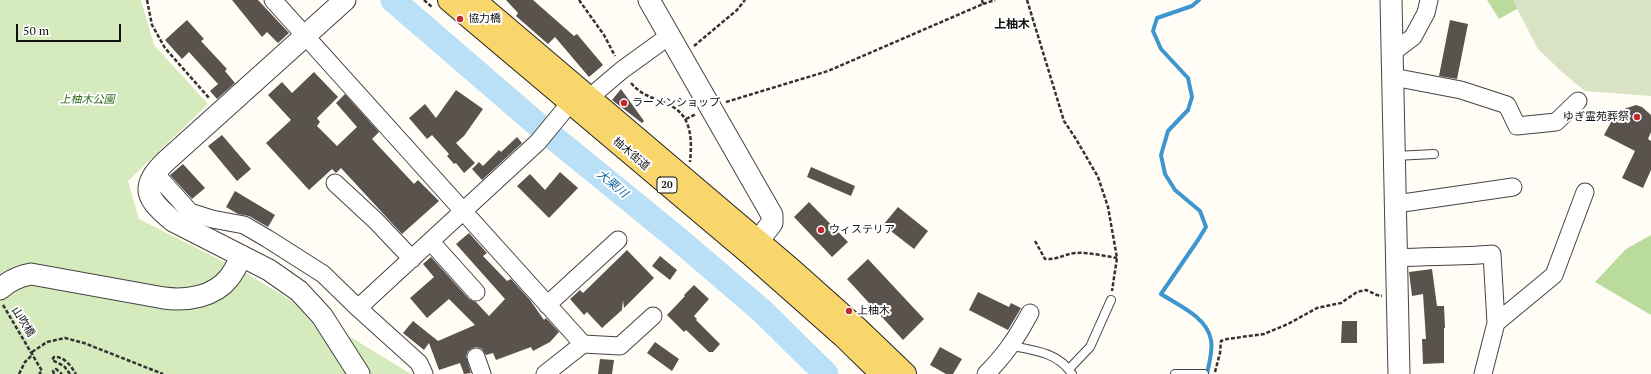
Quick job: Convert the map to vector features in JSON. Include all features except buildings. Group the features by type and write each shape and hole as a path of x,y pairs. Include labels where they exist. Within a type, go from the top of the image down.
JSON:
{"main road":[{"name":"柚木街道","path":"449,0 572,107 852,323 905,374"},
{"name":"柚木街道","path":"474,0 572,107"},
{"name":"柚木街道","path":"753,247 882,374"}],"street":[{"path":"273,0 583,344"},
{"path":"345,0 154,172 150,180 149,193 151,199 173,221 269,270 299,291 322,316 359,374"},
{"path":"649,0 772,215 772,223 753,247"},
{"path":"1391,0 1399,374"},
{"path":"1393,52 1413,37 1426,13 1429,0"},
{"path":"358,308 538,142 572,107 669,36"},
{"path":"1393,77 1461,90 1507,105 1517,126 1556,122 1578,101"},
{"path":"154,172 190,212 212,219 244,225 324,274 358,308 419,363 424,374"},
{"path":"335,183 376,221 412,259"},
{"path":"1396,204 1513,187"},
{"path":"1496,323 1554,274 1585,192"},
{"path":"547,304 618,240"},
{"path":"431,242 476,292"},
{"path":"1397,258 1424,256 1461,257 1492,254 1496,323 1484,374"},
{"path":"0,289 24,275 31,274 164,298 193,298 221,286 230,278 242,256"},
{"path":"986,374 1012,346 1030,313"},
{"path":"545,374 583,344 620,346 653,316"},
{"path":"476,357 482,374"}],"lane":[{"path":"1395,156 1434,154"},
{"path":"1012,346 1042,351 1055,358 1071,372 1090,347 1111,300"},
{"path":"1175,374 1204,374"}],"path":[{"path":"147,0 152,25 165,48 210,100"},
{"path":"579,0 604,35 622,70 632,84 641,93 672,106 686,119 690,133 690,166"},
{"path":"690,50 715,27 737,10 745,0"},
{"path":"982,0 983,4"},
{"path":"708,105 729,101 828,71 995,0"},
{"path":"1028,0 1064,121 1076,138 1098,177 1108,207 1117,258 1111,300"},
{"path":"1035,241 1045,259 1056,259 1067,254 1078,253 1117,258"},
{"path":"1215,374 1220,353 1220,341 1264,334 1288,324 1317,308 1341,303 1357,292 1366,290 1377,295 1398,296"},
{"name":"山吹橋","path":"0,300 42,371 39,374"},
{"path":"19,374 25,362 32,353 46,342 65,338 84,343 163,374"},
{"path":"70,374 64,366 52,360 54,357 59,357 67,362 76,374"},
{"path":"54,374 56,369 62,374"}],"green space":[{"name":"上柚木公園","path":"0,0 141,0 154,45 208,104 128,181 139,219 246,273 411,374 0,374"},
{"path":"1487,0 1533,0 1499,19"},
{"path":"1651,0 1651,96 1585,91 1563,73 1538,49 1513,1"},
{"path":"1651,235 1651,315 1595,282 1626,249"}],"waterway":[{"name":"大栗川","path":"393,0 538,125 678,239 761,310 826,374"},
{"path":"1199,0 1192,6 1157,18 1153,31 1161,49 1188,78 1192,97 1188,110 1168,131 1161,155 1165,174 1175,190 1200,211 1206,227 1161,294 1191,312 1204,325 1211,340 1212,348 1207,374"}],"place":[{"name":"協力橋","path":"460,19"},
{"name":"ラーメンショップ","path":"624,103"},
{"name":"ゆぎ霊苑葬祭","path":"1637,117"},
{"name":"ウィステリア","path":"821,230"},
{"name":"上柚木","path":"849,311"}],"district":[{"name":"上柚木","path":"1012,25"}]}
